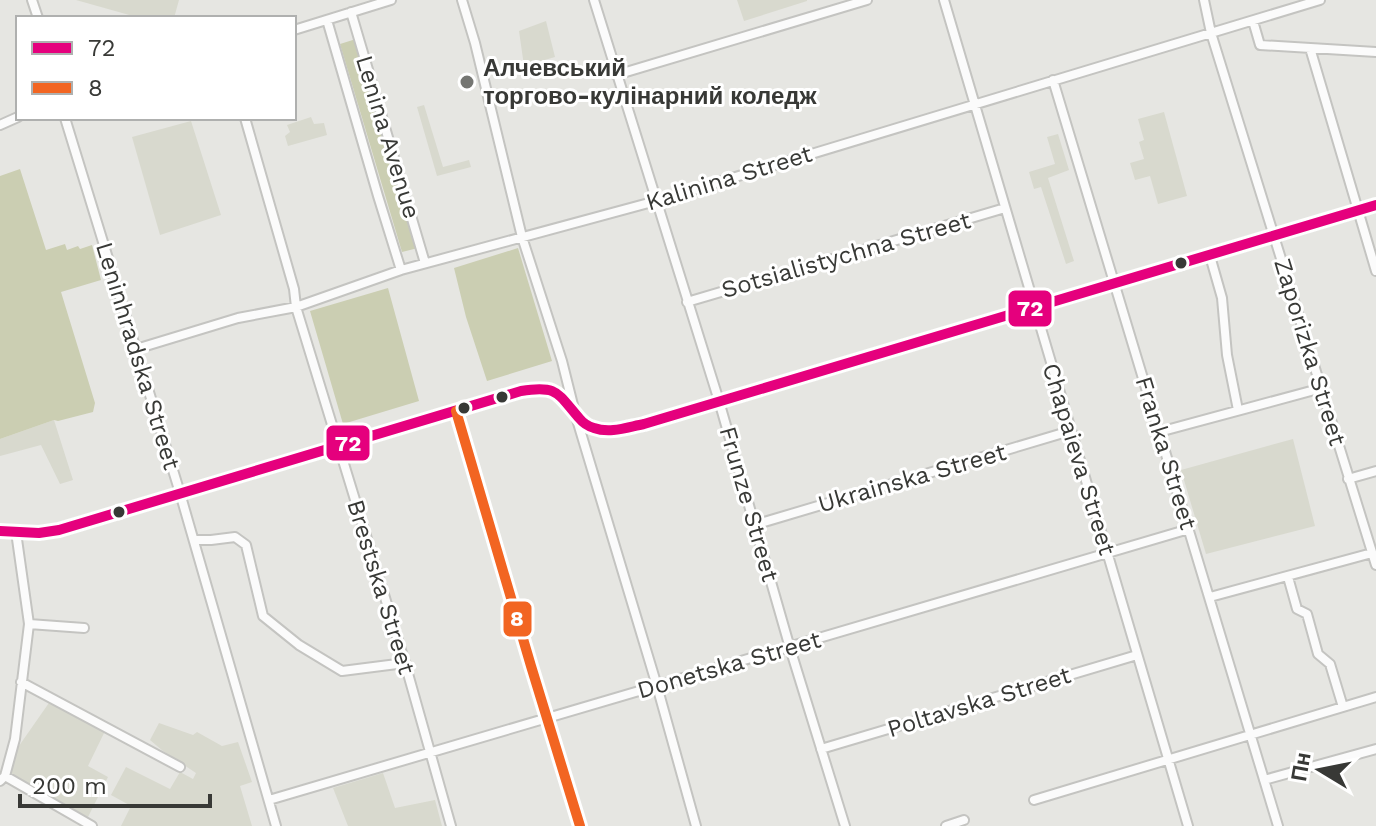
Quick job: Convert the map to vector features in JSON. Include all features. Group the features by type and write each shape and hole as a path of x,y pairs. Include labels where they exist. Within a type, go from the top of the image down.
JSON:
{"main road":[{"path":"0,531 39,533 59,530 521,391 549,389 561,394 584,424 594,429 611,431 644,424 1376,205"}],"street":[{"path":"296,29 391,0"},
{"path":"462,0 522,237 562,361 696,826"},
{"name":"Frunze Street","path":"594,0 719,401 845,826"},
{"path":"616,75 867,0"},
{"name":"Chapaieva Street","path":"944,0 1188,826"},
{"name":"Zaporizka Street","path":"1204,0 1211,33 1376,565"},
{"name":"Kalinina Street","path":"136,349 238,318 296,307 425,263 656,201 1320,0"},
{"name":"Lenina Avenue","path":"351,12 425,263"},
{"name":"Lenina Avenue","path":"327,20 401,270"},
{"path":"1253,21 1260,45 1376,52"},
{"path":"1310,48 1376,271"},
{"name":"Franka Street","path":"1053,80 1278,826"},
{"name":"Leninhradska Street","path":"66,120 180,493 276,826"},
{"name":"Brestska Street","path":"246,120 294,289 296,307 405,663 451,826"},
{"name":"Sotsialistychna Street","path":"687,302 1005,208"},
{"path":"1210,256 1222,298 1227,355 1238,410"},
{"path":"1159,432 1322,388"},
{"path":"456,411 580,826"},
{"name":"Ukrainska Street","path":"754,525 1070,431"},
{"path":"1348,479 1376,471"},
{"name":"Donetska Street","path":"269,800 1189,529"},
{"path":"16,532 29,624 15,739 2,778 92,826"},
{"path":"194,540 235,537 246,545 263,616 299,645 342,671 405,663"},
{"path":"1210,597 1372,553"},
{"path":"1288,577 1297,609 1307,614 1318,654 1330,664 1343,707"},
{"path":"29,624 84,628"},
{"name":"Poltavska Street","path":"821,749 1137,655"},
{"path":"21,682 180,767"},
{"path":"1034,800 1376,697"},
{"path":"1264,780 1376,749"},
{"path":"946,826 964,820"}],"shaded area":[{"path":"76,0 179,0 175,16 133,16"},
{"path":"737,0 807,0 807,1 744,21"},
{"path":"546,21 555,57 524,66 519,31"},
{"path":"424,105 443,167 469,160 471,167 437,176 417,107"},
{"path":"1164,112 1187,196 1158,204 1150,176 1135,180 1130,163 1144,159 1139,142 1144,140 1138,119"},
{"path":"311,117 314,124 324,123 327,135 288,146 285,136 290,132 287,125"},
{"path":"191,121 221,215 160,235 132,137"},
{"path":"1058,134 1069,170 1048,178 1074,261 1066,264 1041,187 1034,189 1029,172 1055,164 1047,137"},
{"path":"54,420 73,480 60,484 41,445 0,456 0,439"},
{"path":"1293,439 1315,526 1206,554 1181,470"},
{"path":"51,700 105,731 88,766 108,777 88,817 14,778 10,772 14,753"},
{"path":"159,723 193,735 197,732 222,746 238,742 252,782 240,786 252,826 121,826 131,806 111,795 126,767 170,789 180,772 193,779 196,773 150,740"},
{"path":"383,773 395,808 435,800 442,826 348,826 333,788"}],"green space":[{"path":"356,39 418,248 402,252 340,44"},
{"path":"20,169 46,250 65,244 67,250 92,245 101,280 61,292 95,403 93,412 54,420 0,439 0,176"},
{"path":"518,248 552,361 487,381 454,268"},
{"path":"388,288 419,401 343,424 310,311"}],"transit line":[{"name":"72","path":"0,531 39,533 59,530 521,391 550,390 561,397 584,423 600,430 644,424 1376,205"},
{"name":"8","path":"456,411 580,826"}],"place":[{"name":"Алчевський торгово-кулінарний коледж","path":"467,82"}]}
